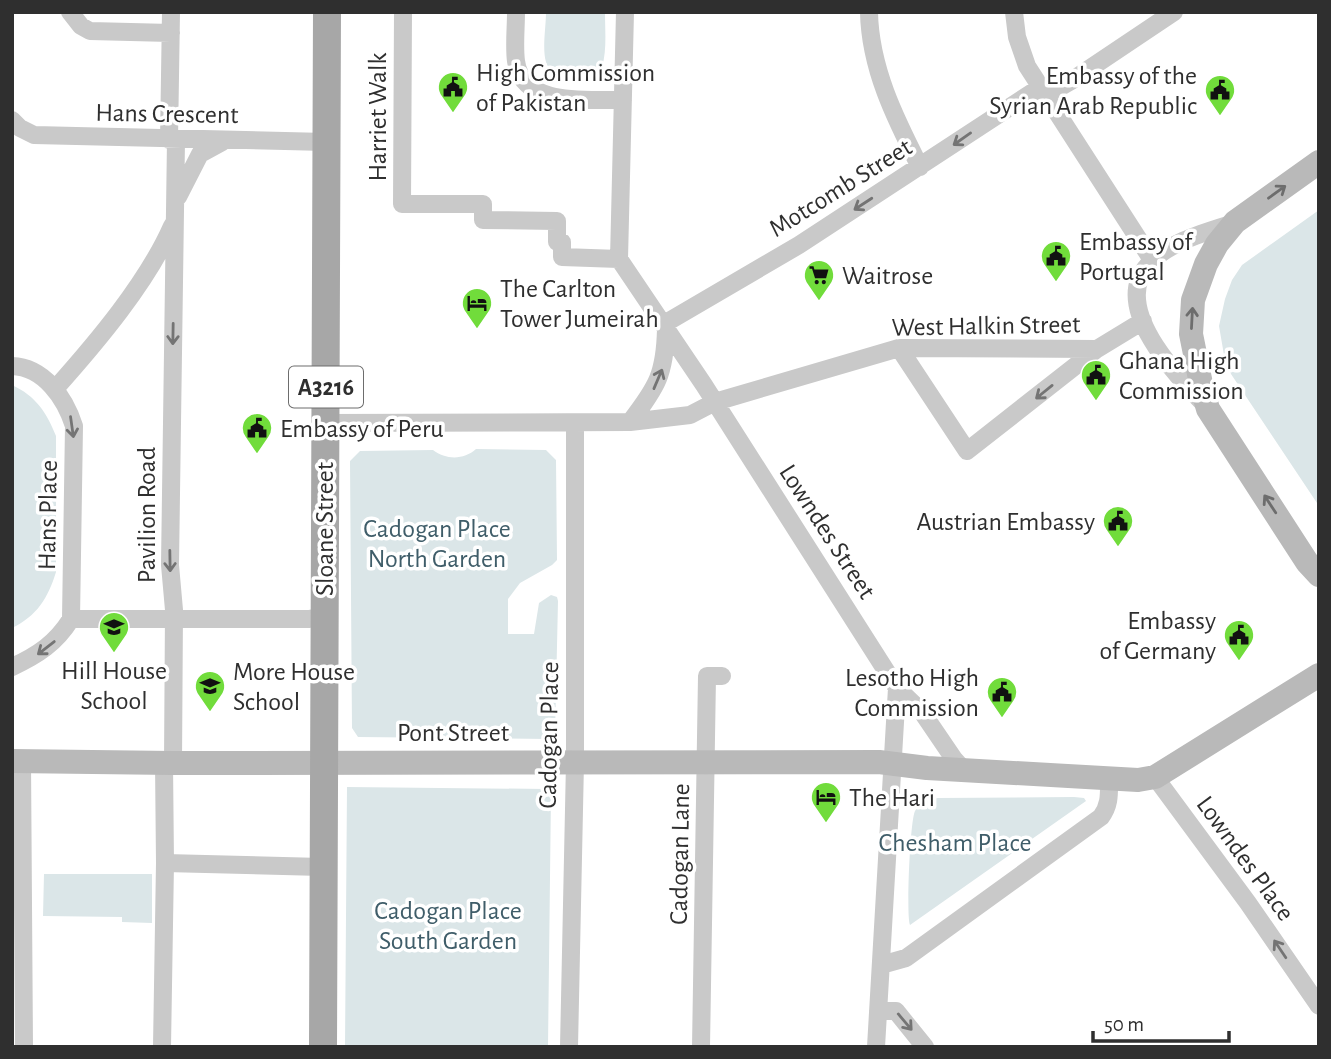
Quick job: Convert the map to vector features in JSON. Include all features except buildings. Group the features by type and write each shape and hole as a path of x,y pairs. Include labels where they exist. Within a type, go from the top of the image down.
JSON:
{"main road":[{"name":"Sloane Street","path":"323,1047 327,12"},
{"path":"1319,162 1235,222 1217,244 1206,264 1193,300 1191,318 1194,351 1208,409 1313,568 1319,588"},
{"path":"894,764 1110,780 1154,778 1318,675"},
{"name":"Pont Street","path":"17,761 706,761 894,764"}],"street":[{"path":"70,12 81,26 90,31 171,33"},
{"path":"171,12 172,140"},
{"name":"Harriet Walk","path":"404,12 402,204 483,204 483,220 557,221 557,242 562,242 562,257 619,259"},
{"path":"516,12 516,63 526,83 537,92 549,97 624,100"},
{"path":"619,259 625,12"},
{"path":"869,12 869,28 876,64 886,95 920,167"},
{"path":"1014,12 1017,37 1027,66 1152,260"},
{"name":"Motcomb Street","path":"665,326 1042,92 1072,81 1174,12"},
{"name":"Hans Crescent","path":"15,129 34,135 326,142"},
{"name":"Pavilion Road","path":"162,1047 165,863 174,618 170,565 175,212 172,140"},
{"path":"55,389 94,344 151,266 163,246 187,175 200,154 226,141"},
{"path":"1208,409 1152,341 1143,321 1138,295 1139,284 1146,266 1152,260 1183,242 1235,222"},
{"name":"Lowndes Street","path":"619,259 715,402 897,688"},
{"path":"899,348 967,451 1097,349 1143,321"},
{"path":"625,422 657,384 666,352 665,326"},
{"name":"West Halkin Street","path":"715,402 899,348 1097,349"},
{"name":"Hans Place","path":"12,366 32,370 55,389 69,411 74,426 71,619"},
{"path":"325,423 625,422 690,415 715,402"},
{"name":"Cadogan Place","path":"569,1047 575,762 575,423"},
{"path":"12,667 42,652 61,635 71,619 324,616"},
{"name":"Cadogan Lane","path":"701,1047 707,677 722,676"},
{"path":"876,1047 897,688"},
{"path":"897,688 922,712 964,770"},
{"path":"17,761 24,1047"},
{"name":"Lowndes Place","path":"1154,778 1248,903 1319,1006"},
{"path":"881,965 906,958 1101,817 1107,809 1110,780"},
{"path":"165,863 322,867"},
{"path":"878,1011 896,1011 925,1047"}],"green space":[{"path":"546,12 605,12 604,61 597,76 590,81 573,84 550,70 544,50"},
{"path":"1319,210 1319,506 1231,374 1224,355 1219,326 1232,280 1242,265"},
{"path":"12,385 28,394 40,406 56,436 56,572 49,590 35,612 12,628"},
{"name":"Cadogan Place North Garden","path":"476,449 546,450 556,460 557,560 520,583 508,599 508,634 534,634 539,603 551,595 557,597 555,735 548,739 358,737 352,728 350,461 360,451 433,450 444,456 455,457"},
{"name":"Cadogan Place South Garden","path":"347,787 546,789 551,793 548,1047 345,1047"},
{"name":"Chesham Place","path":"1074,797 1084,798 1086,801 910,925 910,849 913,818 919,805 938,798"},
{"path":"44,874 152,874 152,923 122,922 122,917 43,916"}],"place":[{"name":"High Commission of Pakistan","path":"453,114"},
{"name":"Embassy of the Syrian Arab Republic","path":"1220,117"},
{"name":"Embassy of Portugal","path":"1056,283"},
{"name":"Waitrose","path":"819,302"},
{"name":"The Carlton Tower Jumeirah","path":"477,330"},
{"name":"Ghana High Commission","path":"1096,402"},
{"name":"Embassy of Peru","path":"257,455"},
{"name":"Austrian Embassy","path":"1118,548"},
{"name":"Hill House School","path":"114,654"},
{"name":"Embassy of Germany","path":"1239,662"},
{"name":"More House School","path":"210,713"},
{"name":"Lesotho High Commission","path":"1002,719"},
{"name":"The Hari","path":"826,824"}]}
